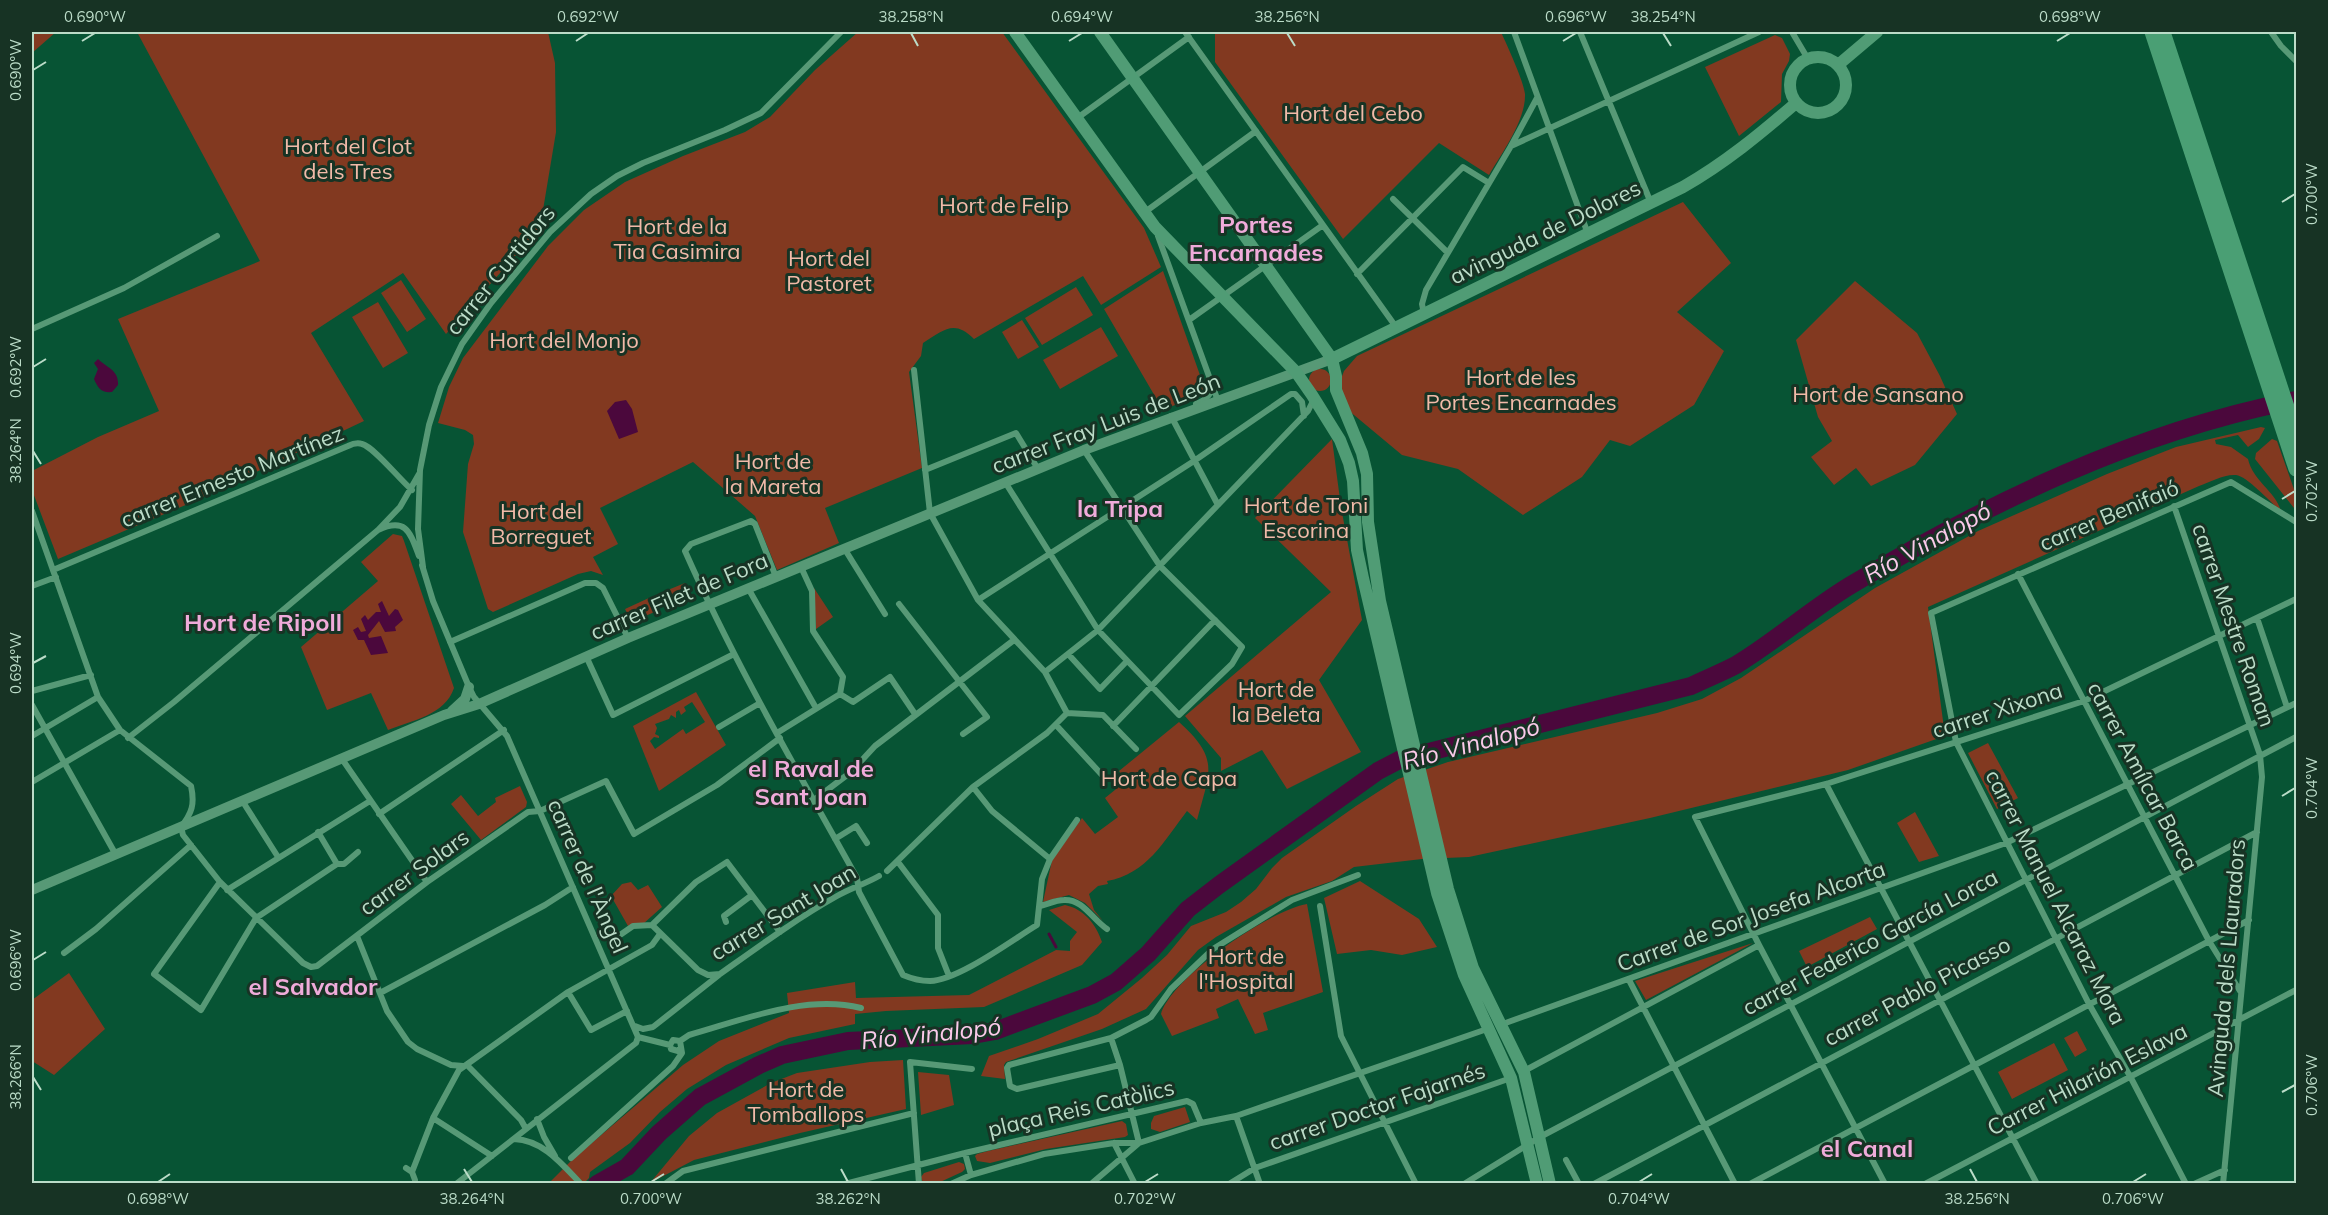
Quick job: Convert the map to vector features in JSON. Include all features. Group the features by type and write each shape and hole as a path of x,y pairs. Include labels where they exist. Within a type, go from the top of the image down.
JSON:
{"main road":[{"path":"1015,32 1155,227 1296,372 1340,440 1353,481 1357,550 1380,628 1460,965 1511,1078 1537,1184"},
{"path":"1100,32 1332,359 1336,390 1362,453 1367,474 1368,522 1380,628"},
{"path":"1839,66 1877,32"},
{"path":"2152,32 2292,436 2296,469"},
{"path":"2163,32 2268,366"},
{"path":"1808,58 1826,58 1839,66 1846,84 1838,105 1827,111 1815,113 1796,103 1790,90 1791,78 1796,68 1808,58"},
{"name":"avinguda de Dolores","path":"1332,359 1651,203 1712,170 1744,147 1796,103"},
{"path":"1312,395 1322,397 1336,390"},
{"path":"1443,891 1473,968 1524,1072 1550,1184"}],"street":[{"name":"carrer Curtidors","path":"423,567 418,530 420,470 429,426 441,387 462,344 521,265 565,216 617,176 643,163 741,124 761,113 841,32"},
{"path":"1514,32 1588,234"},
{"path":"1580,32 1651,203"},
{"path":"1511,146 1759,32"},
{"path":"1792,32 1808,58"},
{"path":"2271,32 2280,46 2296,61"},
{"path":"1076,119 1133,78 1187,34 1396,328"},
{"path":"1424,314 1422,304 1426,290 1537,98"},
{"path":"1144,212 1256,131"},
{"path":"1358,273 1463,167 1489,183"},
{"path":"1393,199 1447,252"},
{"path":"1189,320 1323,225"},
{"path":"1155,227 1218,400"},
{"path":"32,329 124,288 217,236"},
{"name":"avinguda de Dolores","path":"1296,372 1332,359"},
{"path":"914,370 930,513 978,600 1045,672 1066,713"},
{"name":"carrer Fray Luis de León","path":"930,513 1084,450 1296,372"},
{"path":"1212,383 1208,398 1177,411 1171,418 1218,505"},
{"path":"978,600 1194,461 1291,394 1295,394 1302,402 1304,416"},
{"path":"1045,672 1098,630 1160,566 1304,416 1312,403 1312,395"},
{"path":"925,470 1016,433 1038,469"},
{"name":"carrer Ernesto Martínez","path":"53,570 359,443 372,448 397,477 412,489"},
{"path":"1005,482 1098,630 1179,715 1232,664 1242,647 1160,566 1084,450"},
{"path":"128,738 378,530 400,507 412,489 420,470"},
{"name":"carrer Benifaió","path":"1931,613 2231,482 2296,522"},
{"name":"carrer Mestre Roman","path":"2174,506 2260,755"},
{"path":"32,511 98,697 128,738 191,786 194,799 191,814 181,827 183,835 227,890 256,918"},
{"name":"carrer Filet de Fora","path":"35,889 444,716 479,704 708,604 930,513"},
{"path":"776,577 755,524 751,521 691,544 685,551 708,604 857,878 859,892 903,975 931,981 950,976 965,970 1038,925 1042,879 1050,859 1077,820"},
{"name":"carrer Curtidors","path":"378,530 397,524 403,526 412,539 433,601 469,687 479,704"},
{"path":"844,548 885,614"},
{"path":"779,735 840,694 843,677 813,631 812,591 801,567"},
{"name":"carrer Amílcar Barca","path":"2018,574 2209,941 2240,992"},
{"path":"32,586 56,577"},
{"path":"450,642 585,583 596,583 603,588 628,638"},
{"path":"748,588 816,708"},
{"name":"carrer Xixona","path":"1754,934 1695,817 1826,784 2084,701 2296,599"},
{"path":"899,604 987,717 963,734"},
{"name":"carrer Manuel Alcaraz Mora","path":"1931,613 1956,742 2089,1004 2131,1078 2186,1184"},
{"path":"2257,618 2287,707"},
{"path":"1113,726 1215,620"},
{"path":"814,800 851,772 875,746 915,714 1014,640"},
{"path":"586,656 613,716 734,654"},
{"path":"1069,655 1100,689 1127,661"},
{"path":"32,691 91,675"},
{"path":"840,694 853,702 890,678 915,714"},
{"name":"carrer Filet de Fora","path":"444,716 459,706 468,694 469,687"},
{"path":"32,736 98,697"},
{"path":"719,728 760,703"},
{"name":"Carrer de Sor Josefa Alcorta","path":"1201,1124 1236,1116 1629,980 2006,843 2296,703"},
{"name":"carrer de l'Àngel","path":"479,704 504,730 638,1037"},
{"path":"32,705 116,855"},
{"path":"887,871 973,787 1047,733 1066,713"},
{"path":"1066,713 1102,715 1136,749"},
{"path":"1056,725 1102,775"},
{"path":"32,782 120,730"},
{"path":"379,814 504,730"},
{"name":"carrer Solars","path":"256,918 303,963 311,967 317,966 427,882 528,812 540,811 606,781 634,834 717,785 779,735"},
{"name":"carrer Federico García Lorca","path":"1464,1184 1539,1137 2296,737"},
{"name":"Avinguda dels Llauradors","path":"2223,1184 2262,777 2260,755"},
{"path":"342,759 427,882"},
{"path":"1826,784 2037,1184"},
{"path":"973,787 992,811 1050,859"},
{"path":"227,890 370,801"},
{"path":"243,802 278,857"},
{"path":"835,838 856,826 867,843"},
{"path":"318,832 337,864"},
{"name":"carrer Pablo Picasso","path":"1594,1184 2257,832"},
{"path":"64,953 96,929 191,845"},
{"path":"220,882 154,974 201,1010 256,918 337,864 344,864 358,852"},
{"path":"620,935 633,926 652,925 696,882 727,862 780,932"},
{"path":"898,862 938,915 938,948 950,976"},
{"path":"1120,1065 1017,1089 1010,1086 1007,1068 1009,1065 1111,1038 1151,1017 1171,989 1213,949 1292,900 1358,875"},
{"name":"carrer Sant Joan","path":"652,925 698,970 708,975 720,974 826,902 879,876"},
{"path":"380,993 545,905 573,886"},
{"path":"726,922 724,916 752,895"},
{"path":"1040,906 1063,900 1074,900 1107,929"},
{"path":"1320,906 1341,1036 1416,1184"},
{"path":"1750,1184 2249,920"},
{"path":"415,1180 409,1170 459,1070 568,992 652,945 660,934"},
{"path":"1754,934 1885,1184"},
{"path":"357,936 387,1011 408,1042 417,1049 451,1065 467,1065 521,1120 526,1129 526,1140"},
{"path":"1524,1072 1759,945"},
{"path":"634,1026 643,1029 653,1027 720,974"},
{"path":"1629,980 1735,1184"},
{"name":"Carrer Hilarión Eslava","path":"1925,1184 2296,990"},
{"path":"568,992 591,1030 627,1011"},
{"path":"456,1184 636,1043 638,1037 678,1051 689,1035 787,1008 825,1005 861,1008"},
{"path":"1092,1184 1139,1143 1111,1038"},
{"path":"571,1158 665,1076 678,1060 682,1053 681,1044 675,1039 672,1048 678,1060"},
{"path":"919,1184 910,1062 972,1069"},
{"name":"carrer Doctor Fajarnés","path":"1229,1184 1255,1168 1511,1078"},
{"name":"plaça Reis Catòlics","path":"845,1184 965,1153 1187,1101 1193,1104 1201,1124 1139,1143 1114,1143 1044,1154 971,1175 951,1184"},
{"path":"665,1184 684,1171 914,1113"},
{"path":"1236,1116 1260,1184"},
{"path":"433,1118 492,1156"},
{"path":"537,1119 544,1137 557,1158 581,1184"},
{"path":"513,1139 526,1140 557,1158"},
{"path":"1114,1143 1135,1184"},
{"path":"965,1153 971,1175"},
{"path":"1566,1160 1579,1184"},
{"path":"2194,1184 2224,1170"}],"green space":[{"path":"32,32 56,32 32,53"},
{"name":"Hort del Clot dels Tres","path":"137,32 548,32 555,63 556,132 540,228 446,334 403,273 311,333 364,421 188,504 58,559 32,490 32,471 98,437 159,411 118,319 260,261"},
{"path":"858,32 1002,32 1144,228 1161,267 1101,305 1083,276 974,339 961,329 955,328 943,331 923,343 921,356 909,372 922,468 825,508 839,543 777,570 755,516 693,462 600,508 618,544 593,557 603,575 591,571 578,574 493,612 488,609 463,532 468,464 474,444 473,435 465,430 438,423 449,387 463,358 548,246 584,210 625,182 745,132 770,117 815,70"},
{"name":"Hort del Cebo","path":"1215,32 1501,32 1522,81 1525,94 1522,115 1489,175 1439,143 1343,239 1215,62"},
{"path":"1775,35 1782,38 1790,54 1782,74 1781,102 1739,136 1705,67"},
{"name":"Hort de les Portes Encarnades","path":"1683,202 1731,263 1677,312 1724,351 1694,405 1630,446 1610,440 1582,477 1523,515 1458,469 1402,455 1348,410 1340,389 1341,379 1344,371 1357,356"},
{"path":"1163,271 1206,392 1163,410 1104,309"},
{"path":"401,280 426,319 407,332 381,293"},
{"name":"Hort de Sansano","path":"1855,281 1917,333 1957,414 1915,465 1871,486 1856,468 1834,485 1811,457 1832,441 1818,417 1796,340"},
{"path":"1076,287 1093,315 1042,345 1025,318"},
{"path":"378,302 408,353 383,368 352,317"},
{"path":"1022,320 1039,347 1018,359 1002,332"},
{"path":"1101,327 1118,356 1060,389 1043,360"},
{"path":"1320,369 1328,372 1331,380 1328,388 1320,391 1312,388 1309,380 1312,372"},
{"path":"2261,427 2265,428 2259,439 2248,447 2238,435 2215,440 2216,444 2231,447 2248,459 2255,474 2281,511 2241,477 2231,475 2222,477 1928,607 1945,736 1848,770 1650,818 1469,857 1422,859 1354,867 1332,881 1286,897 1216,937 1198,950 1146,1009 1102,1029 1006,1062 1004,1065 1005,1079 981,1076 989,1056 1098,1014 1167,955 1191,926 1226,912 1241,902 1256,889 1282,858 1398,779 1448,762 1657,713 1702,699 1741,678 1875,588 1978,531 2107,474 2176,447"},
{"name":"Hort de la Beleta","path":"1332,439 1341,507 1362,620 1319,680 1361,752 1287,789 1262,750 1221,771 1221,758 1185,716 1331,592 1255,518"},
{"path":"2272,439 2277,441 2296,495 2294,508 2255,459 2256,453"},
{"path":"393,534 402,536 404,541 454,688 450,697 436,711 388,730 371,693 327,710 301,647 378,581 361,562"},
{"path":"685,583 690,596 663,607 658,594"},
{"path":"814,588 833,617 816,629"},
{"path":"651,597 657,611 631,622 625,609"},
{"path":"696,692 726,745 659,791 633,726","holes":["692,702 705,722 686,734 683,729 655,749 650,741 654,737 659,738 655,734 657,728 655,724 669,719 671,715 676,718 676,712 679,710 681,715 686,711 684,707"]},
{"name":"Hort de Capa","path":"1179,722 1201,746 1208,766 1208,777 1197,820 1187,811 1144,864 1121,877 1107,881 1108,884 1098,886 1089,894 1094,910 1103,921 1085,903 1069,895 1043,902 1052,860 1082,818 1095,834 1118,817 1105,798 1126,781 1119,771"},
{"path":"1988,743 2018,798 1997,809 1968,753"},
{"path":"520,786 527,802 526,807 481,840 451,804 461,795 478,816 496,802 495,798"},
{"path":"1915,812 1939,856 1919,862 1897,823"},
{"path":"1360,881 1419,919 1437,947 1402,955 1371,950 1337,954 1324,898"},
{"path":"631,882 638,890 648,885 662,907 643,924 628,926 611,896 622,884"},
{"name":"Hort de l'Hospital","path":"1307,904 1323,992 1263,1013 1268,1030 1255,1034 1238,999 1216,1009 1219,1018 1172,1036 1161,1014 1169,999 1183,982 1224,947 1247,932 1291,909"},
{"path":"1065,905 1078,910 1088,918 1102,942 1082,965 984,1007 855,1014 855,1024 789,1038 726,1065 687,1089 660,1112 630,1143 590,1172 589,1178 584,1183 548,1184 572,1160 683,1065 719,1041 789,1013 787,993 855,982 856,998 969,995 1056,950 1070,951 1070,941 1077,932 1049,910"},
{"path":"1870,917 1877,929 1807,967 1799,951"},
{"path":"1753,943 1646,1000 1635,981"},
{"path":"69,973 105,1029 54,1075 32,1061 32,1000"},
{"path":"2077,1031 2087,1050 2075,1057 2064,1038"},
{"path":"2054,1043 2068,1070 2012,1099 1998,1072"},
{"name":"Hort de Tomballops","path":"903,1060 906,1109 694,1160 650,1183 689,1136 717,1113 771,1083 797,1073 870,1062"},
{"path":"918,1072 949,1075 954,1105 921,1115"},
{"path":"1185,1107 1190,1122 1160,1132 1151,1129 1154,1116"},
{"path":"1122,1121 1126,1124 1128,1135 1125,1137 1046,1149 990,1163 977,1161 975,1156 988,1151"},
{"path":"959,1162 964,1164 965,1169 962,1172 938,1183 923,1183 921,1177 924,1173"}],"shaded area":[{"path":"98,359 117,376 118,385 112,392 100,389 94,379 98,369 94,363"},
{"path":"626,400 632,409 638,432 619,439 607,411 615,402"},
{"path":"382,601 389,616 395,609 398,610 403,620 395,627 396,631 385,632 379,621 368,635 369,638 381,636 388,653 371,655 364,640 358,640 353,630 358,627 361,632 366,631 361,619 365,615 368,620 376,612 381,612 378,604"}],"waterway":[{"name":"Río Vinalopó","path":"597,1184 627,1167 659,1133 700,1097 782,1055 848,1041 973,1035 995,1031 1092,995 1116,982 1148,954 1188,909 1219,885 1378,771 1401,759 1691,686 1736,665 1851,585 1957,525 2011,498 2122,450 2179,430 2237,413 2296,400"},
{"path":"1049,934 1056,947"}],"district":[{"name":"Portes Encarnades","path":"1256,238"},
{"name":"la Tripa","path":"1120,508"},
{"name":"Hort de Ripoll","path":"263,622"},
{"name":"el Raval de Sant Joan","path":"811,782"},
{"name":"el Salvador","path":"313,986"},
{"name":"el Canal","path":"1867,1148"}],"park label":[{"name":"Hort de Felip","path":"1004,205"},
{"name":"Hort de la Tia Casimira","path":"677,238"},
{"name":"Hort del Pastoret","path":"829,270"},
{"name":"Hort del Monjo","path":"564,340"},
{"name":"Hort de la Mareta","path":"773,474"},
{"name":"Hort de Toni Escorina","path":"1306,518"},
{"name":"Hort del Borreguet","path":"541,524"}]}
